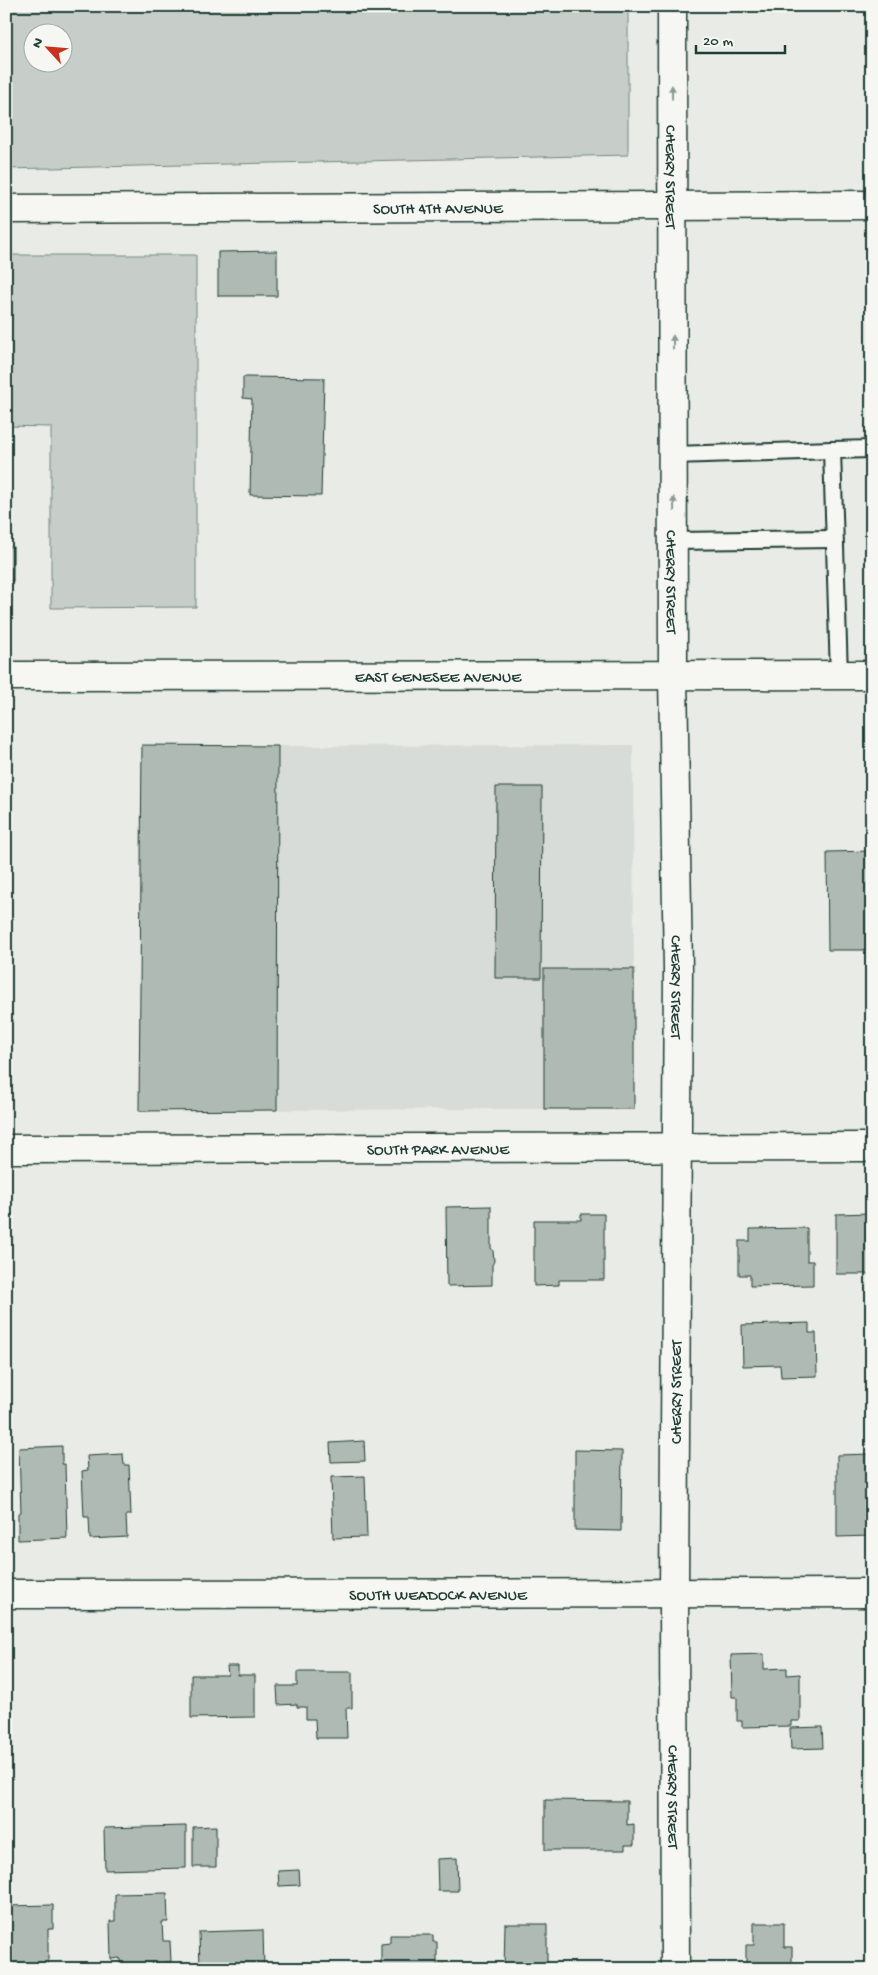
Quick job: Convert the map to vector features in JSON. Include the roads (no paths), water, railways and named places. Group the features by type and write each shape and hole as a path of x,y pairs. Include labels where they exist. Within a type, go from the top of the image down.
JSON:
{"street":[{"name":"CHERRY STREET","path":"672,6 673,676 678,969 674,1593 675,1969"},
{"name":"SOUTH 4TH AVENUE","path":"6,209 872,205"},
{"name":"EAST GENESEE AVENUE","path":"6,676 872,676"},
{"name":"SOUTH PARK AVENUE","path":"6,1149 872,1147"},
{"name":"SOUTH WEADOCK AVENUE","path":"6,1594 872,1593"}],"lane":[{"path":"673,455 872,449"},
{"path":"832,450 839,676"},
{"path":"674,541 834,539"}]}
